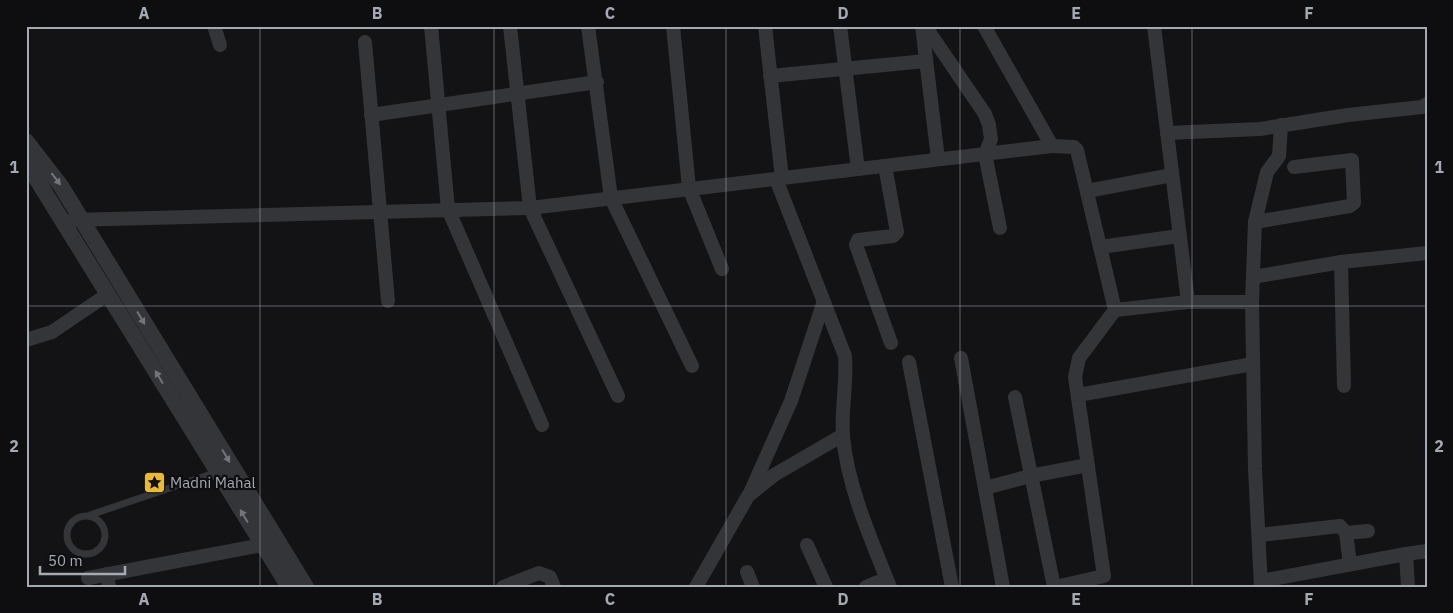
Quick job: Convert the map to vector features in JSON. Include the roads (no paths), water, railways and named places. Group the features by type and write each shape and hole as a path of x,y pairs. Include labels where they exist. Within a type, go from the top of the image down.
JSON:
{"street":[{"path":"214,26 220,44"},
{"path":"431,26 448,209 542,425"},
{"path":"510,26 530,208 618,396"},
{"path":"588,26 611,198 692,366"},
{"path":"673,26 689,188 722,269"},
{"path":"765,26 779,178 823,304 845,356 847,378 843,435 878,585"},
{"path":"840,26 858,169"},
{"path":"924,26 926,61 938,160"},
{"path":"924,26 984,114 989,125 991,140 985,154 1000,228"},
{"path":"984,26 1052,146"},
{"path":"1154,26 1188,302"},
{"path":"365,42 388,301"},
{"path":"770,76 926,61"},
{"path":"371,116 597,82"},
{"path":"1167,133 1260,129 1348,115 1422,107 1427,104"},
{"path":"1281,126 1279,156 1267,172 1255,222 1252,364 1261,584 1350,564 1427,551"},
{"path":"26,141 61,186 306,587"},
{"path":"63,222 80,219 530,208 1052,146 1076,148 1115,310"},
{"path":"1255,222 1350,206 1354,203 1352,160 1294,167"},
{"path":"26,162 289,587"},
{"path":"885,166 897,232 893,236 858,240 856,245 891,343"},
{"path":"1087,191 1172,176"},
{"path":"1100,247 1179,236"},
{"path":"1253,277 1341,262 1427,253"},
{"path":"1341,262 1344,386"},
{"path":"26,340 52,332 108,294"},
{"path":"1015,397 1054,587 1105,581 1078,395 1076,377 1079,358 1115,310 1188,302 1252,302"},
{"path":"696,587 748,496 791,401 823,304"},
{"path":"960,358 1003,587"},
{"path":"909,362 952,587"},
{"path":"1078,395 1252,364"},
{"path":"748,496 774,475 843,435"},
{"path":"984,488 1030,476 1088,465"},
{"path":"1260,535 1340,526 1346,533 1350,564"},
{"path":"1346,533 1368,531"},
{"path":"807,544 826,587"},
{"path":"88,578 108,580 262,545"},
{"path":"1406,554 1408,587"},
{"path":"747,572 753,587"},
{"path":"503,587 539,573 550,577 554,587"}],"lane":[{"path":"90,516 101,522 104,528 105,540 93,553 81,553 71,546 68,540 68,528 77,518 90,516 218,472"}],"place":[{"name":"Madni Mahal","path":"154,482"}]}
